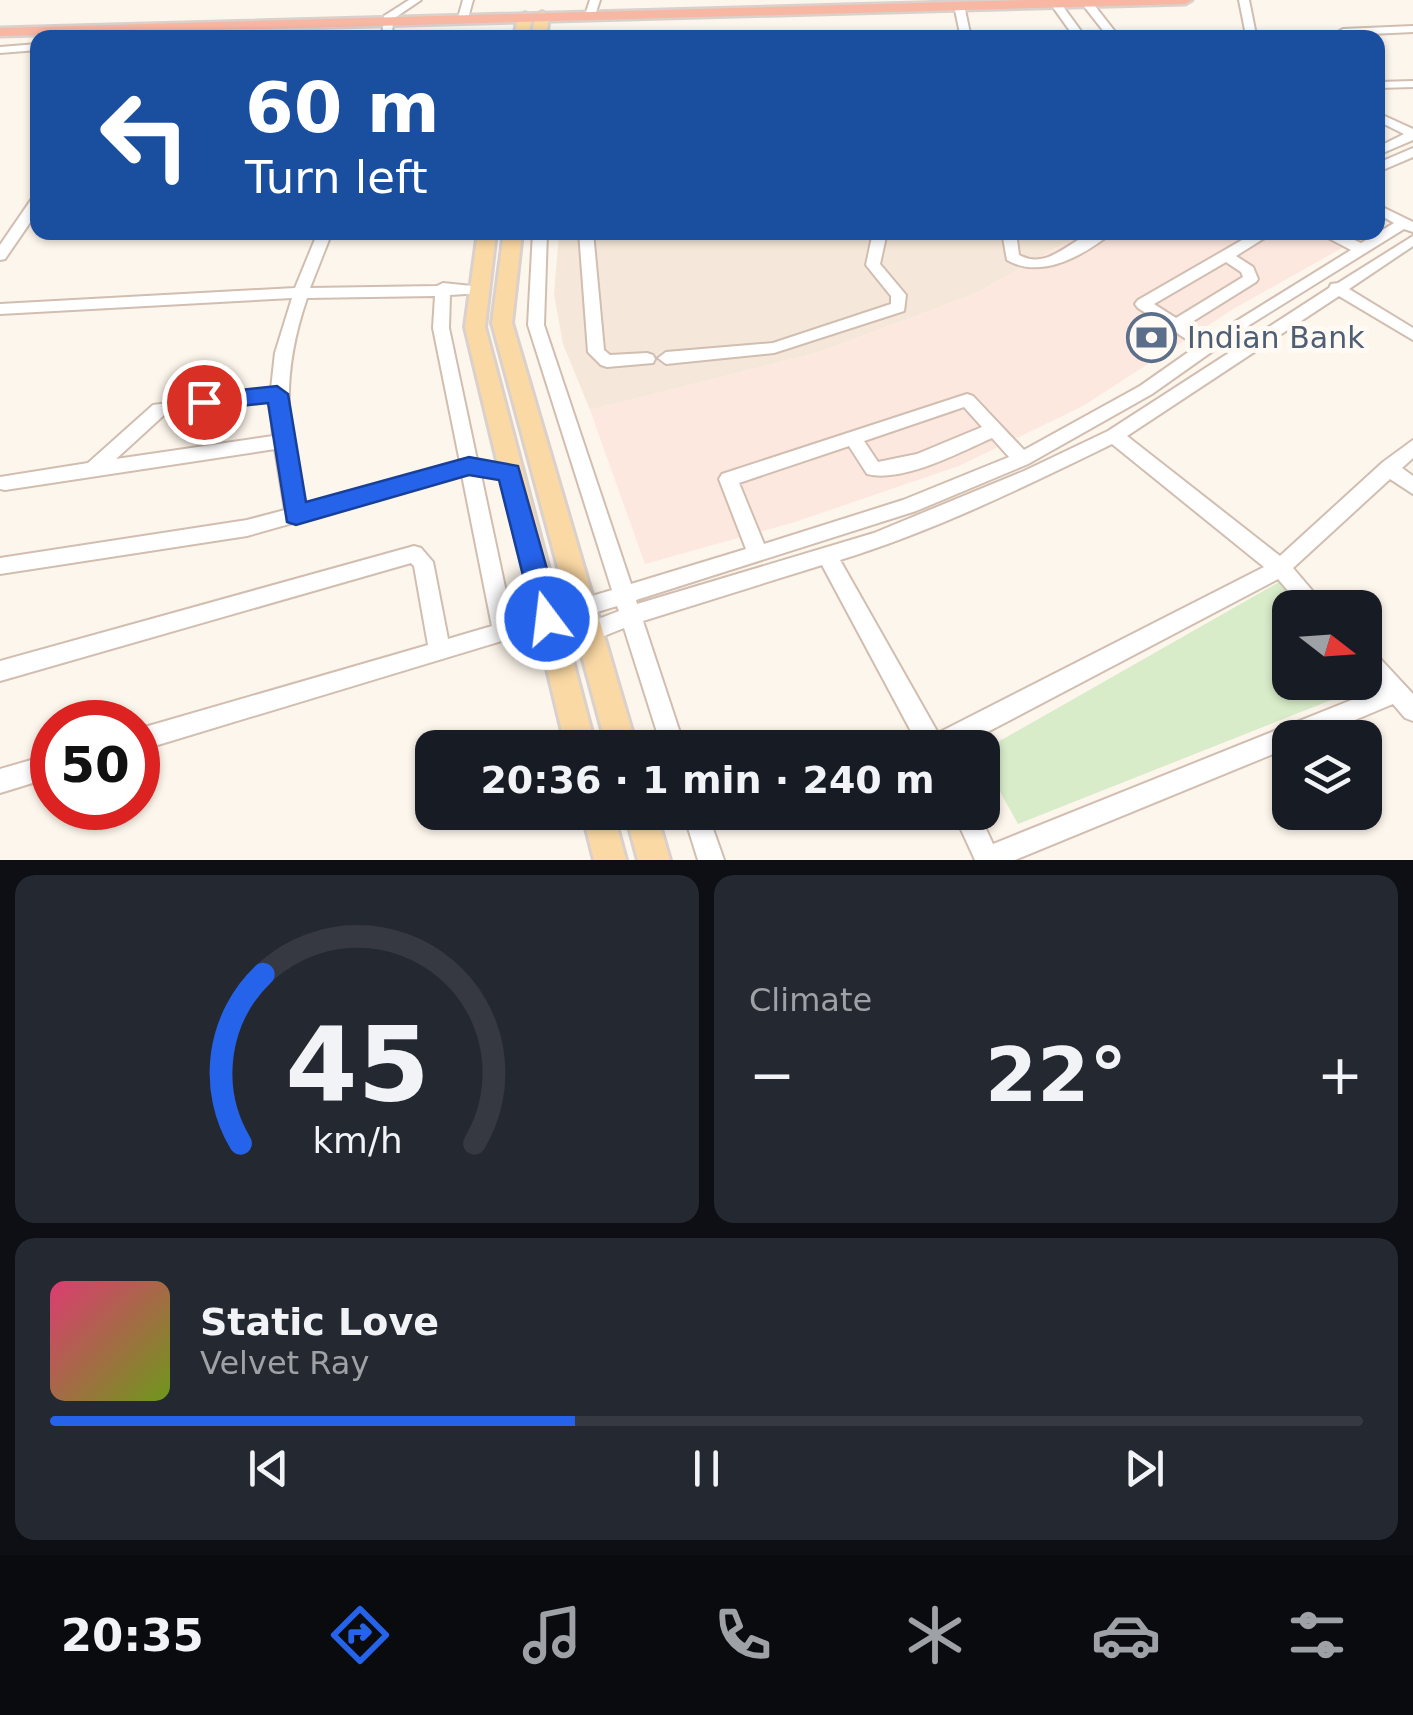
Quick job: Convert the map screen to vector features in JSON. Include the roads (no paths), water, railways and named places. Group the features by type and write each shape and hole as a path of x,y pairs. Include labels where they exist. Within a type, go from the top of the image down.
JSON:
{"highway":[{"path":"323,30 387,29 462,18 542,16 592,8 1186,0"},
{"path":"0,32 30,33"}],"main road":[{"path":"540,30 542,16"},
{"path":"522,30 524,17"},
{"path":"486,240 475,327 575,730"},
{"path":"512,240 502,323 617,730"},
{"path":"602,830 610,860"},
{"path":"645,830 654,860"}],"street":[{"path":"387,29 416,0"},
{"path":"462,18 468,0"},
{"path":"1244,0 1252,30"},
{"path":"1086,2 1108,30"},
{"path":"1055,3 1075,30"},
{"path":"959,5 964,30"},
{"path":"1385,30 1413,29"},
{"path":"0,50 30,47"},
{"path":"1385,86 1413,84"},
{"path":"1385,121 1413,135"},
{"path":"1385,148 1413,135"},
{"path":"1385,165 1413,152"},
{"path":"1385,205 1411,227"},
{"path":"0,256 30,212"},
{"path":"1385,213 1411,227"},
{"path":"21,225 30,224"},
{"path":"1385,239 1411,227"},
{"path":"160,734 547,619 632,615 828,557 984,498 1114,436 1336,287 1411,227"},
{"path":"296,515 281,440 277,394 283,339 322,240"},
{"path":"540,240 536,326 668,730"},
{"path":"587,240 596,352 607,362 647,360"},
{"path":"666,358 774,348 898,307 898,295 874,266 879,240"},
{"path":"1009,240 1012,256 1022,264 1036,265 1089,240"},
{"path":"1210,346 1143,304 1253,240"},
{"path":"1342,240 1362,249"},
{"path":"554,646 621,592 909,506 1022,459 1146,390 1362,249 1382,240"},
{"path":"1175,325 1251,279 1248,270 1226,256"},
{"path":"1336,287 1413,335"},
{"path":"444,288 442,328 504,632"},
{"path":"0,308 301,293 477,290"},
{"path":"93,469 159,409 277,394"},
{"path":"758,554 728,480 967,400 1022,459"},
{"path":"854,440 874,469 888,468 928,458 994,429"},
{"path":"1114,436 1280,568 1300,590"},
{"path":"6,482 281,440"},
{"path":"968,730 1280,568 1413,447"},
{"path":"0,566 219,534 469,466 510,473"},
{"path":"1390,468 1413,487"},
{"path":"0,671 414,554 423,562 440,651"},
{"path":"828,557 923,730"},
{"path":"974,830 988,859 1405,701 1382,676"},
{"path":"0,781 30,772"},
{"path":"701,830 711,860"}],"place":[{"name":"Indian Bank","path":"1152,338"}]}
